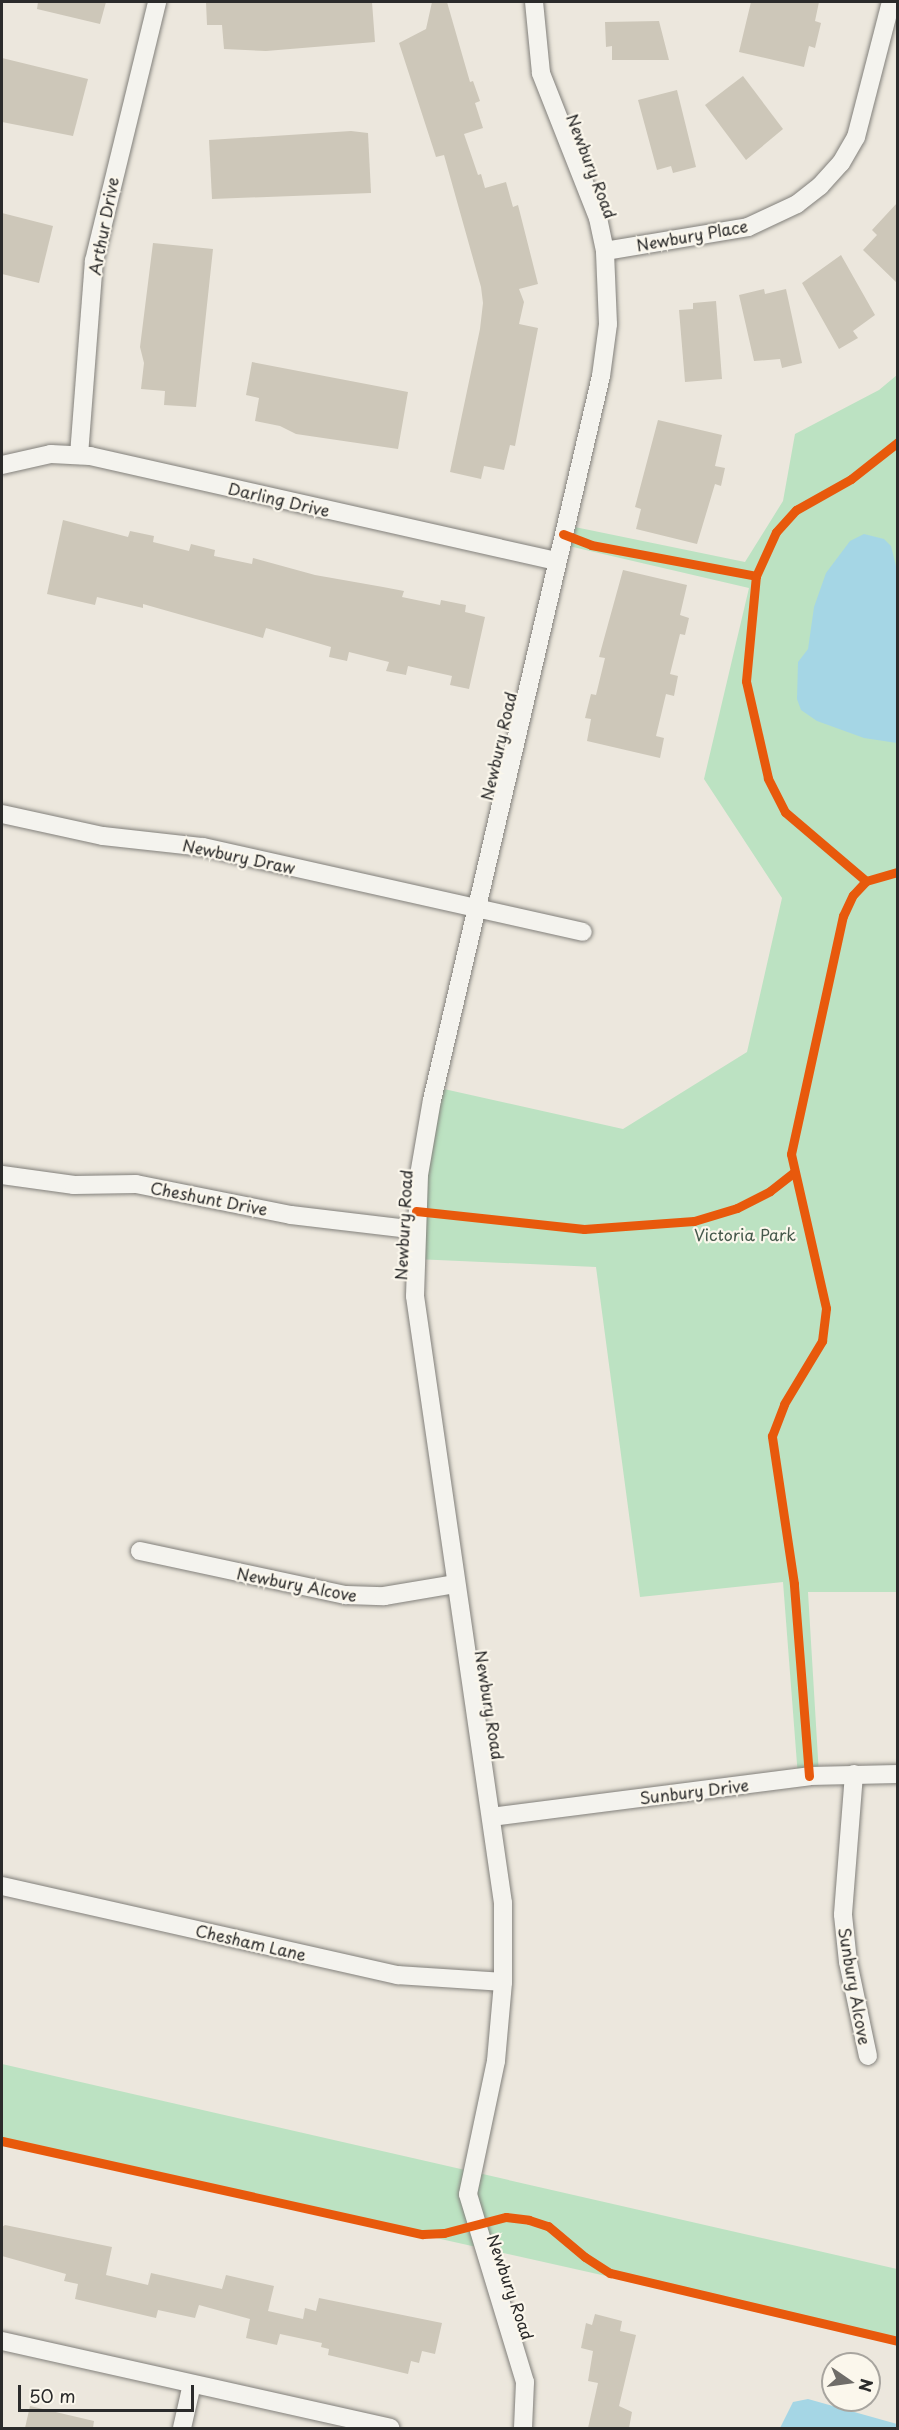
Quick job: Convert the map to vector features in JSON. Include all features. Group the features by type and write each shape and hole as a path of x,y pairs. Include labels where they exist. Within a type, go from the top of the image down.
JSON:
{"street":[{"name":"Arthur Drive","path":"79,455 96,247 157,2"},
{"name":"Newbury Road","path":"523,2428 527,2403 524,2376 468,2194 496,2061 503,1982 503,1903 419,1342 415,1296 419,1175 432,1100 606,344 609,295 605,251 590,195 541,73 534,2"},
{"name":"Newbury Place","path":"605,251 748,227 797,204 820,186 841,163 856,137 891,2"},
{"name":"Darling Drive","path":"2,465 40,456 79,455 556,561"},
{"name":"Newbury Draw","path":"2,814 103,836 203,847 583,932"},
{"name":"Cheshunt Drive","path":"2,1175 74,1185 136,1184 291,1215 416,1230"},
{"name":"Newbury Alcove","path":"140,1551 346,1595 384,1596 456,1584"},
{"name":"Sunbury Alcove","path":"854,1774 843,1915 848,1962 868,2056"},
{"name":"Sunbury Drive","path":"491,1817 809,1776 897,1774"},
{"name":"Chesham Lane","path":"2,1886 398,1975 503,1982"},
{"path":"2,2341 390,2428"},
{"path":"182,2428 192,2384"}],"green space":[{"name":"Victoria Park","path":"897,375 897,1592 808,1592 819,1775 798,1777 783,1582 640,1597 596,1267 415,1259 435,1087 623,1129 747,1052 782,898 704,779 749,588 560,544 565,525 745,562 783,501 795,434 879,390"},
{"path":"2,2064 897,2269 897,2341 2,2141"}],"water":[{"path":"864,534 884,539 891,546 897,570 897,743 864,738 817,721 801,710 797,699 798,662 808,649 814,607 826,573 850,541"},
{"path":"808,2399 821,2403 821,2412 854,2412 897,2424 897,2428 780,2428 793,2402"}],"building":[{"path":"38,2 106,2 100,24 37,9"},
{"path":"206,2 372,2 375,42 266,51 224,49 222,25 207,25"},
{"path":"432,2 447,2 470,82 473,81 480,101 475,103 483,128 464,134 478,175 481,174 485,188 506,182 513,207 518,205 538,284 519,289 524,302 519,324 538,328 515,446 510,445 504,470 484,466 481,479 450,472 480,329 483,303 481,287 444,155 436,157 399,43 426,29"},
{"path":"751,2 819,2 815,21 821,23 815,48 809,46 804,67 739,52"},
{"path":"659,21 669,60 612,60 612,46 606,47 605,22"},
{"path":"2,58 88,79 73,136 2,122"},
{"path":"743,76 783,129 746,160 705,105"},
{"path":"677,90 696,167 673,173 671,166 657,170 638,100"},
{"path":"351,131 368,133 371,193 212,199 209,140"},
{"path":"897,203 897,283 863,250 877,235 872,230"},
{"path":"2,213 53,226 39,283 2,274"},
{"path":"153,243 213,249 196,407 164,405 165,391 141,389 144,363 140,347"},
{"path":"841,255 875,315 853,331 858,338 839,349 802,283"},
{"path":"764,289 765,294 786,289 802,363 782,368 780,359 754,361 739,295"},
{"path":"716,301 722,379 685,382 679,310 693,309 693,303"},
{"path":"252,362 408,392 398,449 296,434 280,426 255,421 259,398 246,395"},
{"path":"658,420 722,435 715,466 725,468 721,486 715,484 697,544 636,529 641,509 635,507"},
{"path":"63,520 128,537 130,531 154,536 153,542 189,551 191,544 215,550 214,556 252,564 253,558 315,575 404,591 402,597 440,605 441,600 466,605 465,612 485,617 469,689 450,685 452,676 408,666 406,675 386,671 389,662 349,652 347,661 329,657 331,647 266,628 263,638 143,604 143,608 97,597 95,605 47,594"},
{"path":"623,570 687,585 680,615 689,618 685,635 680,634 670,674 678,676 674,696 666,694 656,736 664,738 660,758 587,741 591,719 585,718 591,694 596,695 605,658 599,657"},
{"path":"5,2225 112,2247 106,2275 148,2285 151,2273 222,2289 226,2275 274,2286 268,2311 303,2319 305,2308 316,2311 319,2298 442,2323 435,2354 422,2351 419,2363 411,2361 408,2374 328,2355 329,2349 321,2347 322,2343 280,2334 277,2345 246,2338 250,2319 199,2305 195,2318 158,2310 156,2318 75,2299 78,2284 64,2281 66,2274 2,2256 2,2227"},
{"path":"595,2314 622,2321 620,2331 636,2335 619,2406 632,2412 629,2428 588,2428 598,2383 588,2381 593,2351 581,2348 586,2323 592,2325"},
{"path":"30,2406 94,2421 93,2428 25,2428"}],"cycle path":[{"path":"866,881 785,812 768,778 746,681 756,576 776,532 796,510 851,479 898,442"},
{"path":"563,534 591,545 756,576"},
{"path":"809,1776 794,1584 772,1436 784,1404 822,1341 826,1308 791,1154 843,916 853,895 866,881 898,872"},
{"path":"416,1211 584,1229 694,1221 737,1208 770,1191 793,1173"},
{"path":"2,2141 423,2234 444,2233 506,2217 529,2220 548,2226 585,2257 610,2273 898,2341"}]}
